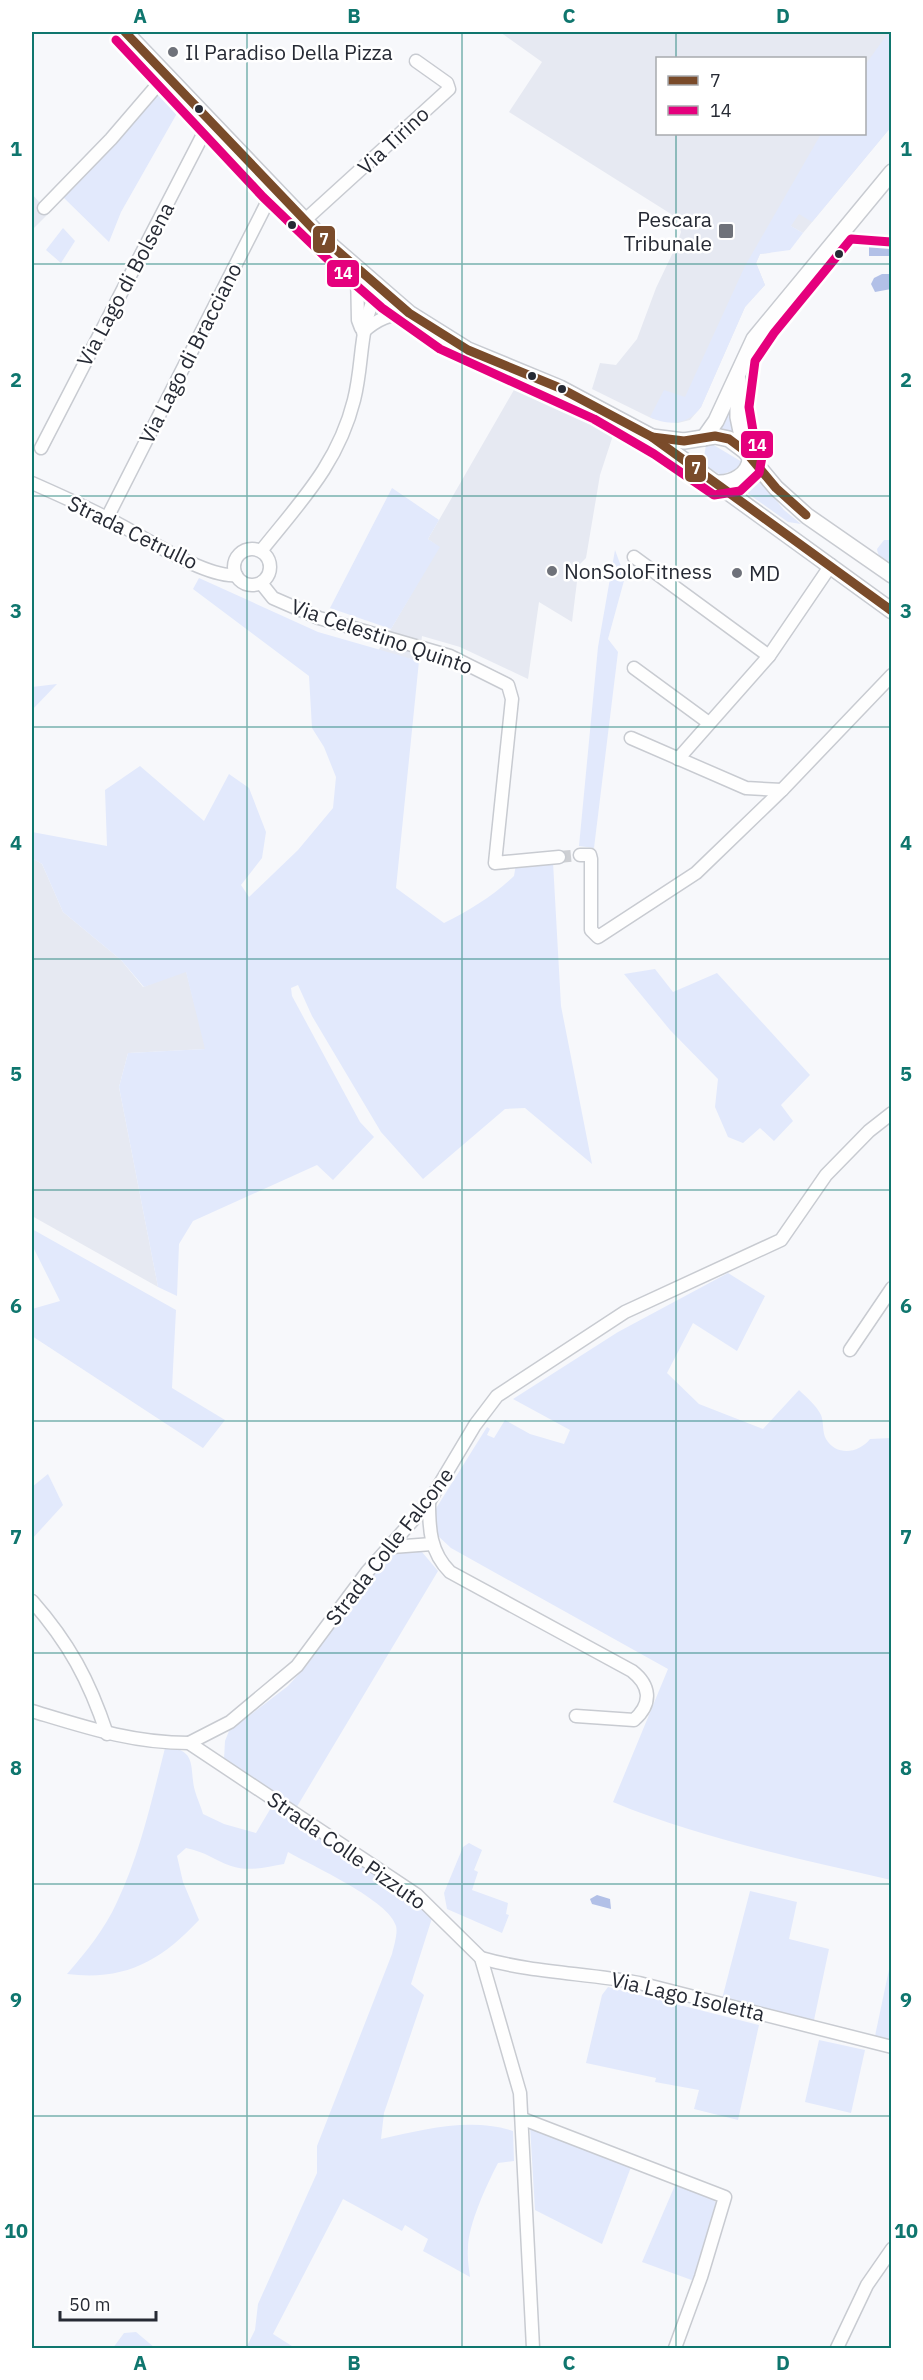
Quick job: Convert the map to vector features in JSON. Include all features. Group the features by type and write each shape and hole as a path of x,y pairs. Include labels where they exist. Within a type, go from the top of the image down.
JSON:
{"street":[{"path":"125,32 305,220 378,289 409,313 468,350 560,388 652,437 831,565 891,611"},
{"name":"Via Tirino","path":"305,220 449,89 447,83 416,61"},
{"path":"44,208 111,139 166,75"},
{"name":"Via Lago di Bolsena","path":"41,448 210,121"},
{"path":"703,473 696,453 716,421 749,347 891,172"},
{"name":"Via Lago di Bracciano","path":"107,518 274,189"},
{"path":"357,270 358,320 362,332"},
{"path":"261,551 305,499 335,451 354,400 362,332 378,289"},
{"path":"362,332 385,316 409,313"},
{"path":"717,483 730,482 742,475 749,466 738,417 740,368"},
{"path":"652,437 672,440 703,439 715,436 729,439 748,455 807,516 891,575"},
{"name":"Strada Cetrullo","path":"32,483 221,576 236,575"},
{"path":"247,549 261,551 270,565 267,577 261,583 245,584 236,575 234,564 240,554 247,549"},
{"path":"634,557 769,656"},
{"path":"678,759 769,656 831,565"},
{"name":"Via Celestino Quinto","path":"261,583 273,598 319,618 450,656 508,685 512,699 495,864 559,857"},
{"path":"634,668 709,723"},
{"path":"585,855 591,930 598,937 696,873 782,790 891,675"},
{"path":"631,738 746,788 782,790"},
{"name":"Strada Colle Falcone","path":"189,1743 230,1722 297,1666 367,1572 392,1547 429,1502 475,1425 497,1396 625,1311 781,1240 826,1175 869,1131 891,1113"},
{"path":"850,1350 891,1288"},
{"path":"429,1502 432,1544 450,1572 632,1671 646,1683 648,1689 645,1701 640,1715 634,1720 576,1716"},
{"path":"392,1547 432,1544"},
{"path":"32,1601 59,1632 86,1677 107,1734"},
{"path":"32,1711 107,1734 153,1743 189,1743"},
{"name":"Strada Colle Pizzuto","path":"189,1743 417,1894 482,1958 512,2063 523,2119 533,2349"},
{"name":"Via Lago Isoletta","path":"482,1958 511,1967 600,1976 639,1983 891,2046"},
{"path":"523,2119 725,2197 701,2277 675,2349"},
{"path":"837,2349 867,2285 891,2249"}],"shaded area":[{"path":"500,32 891,32 891,127 803,233 787,224 770,253 760,254 756,263 765,285 745,307 701,407 690,420 678,423 653,419 592,389 600,363 616,365 637,339 656,288 677,244 681,232 678,222 671,214 509,112 542,62"},
{"path":"889,32 892,32 891,127 812,222 799,214 791,226 803,233 790,250 760,254 756,263 765,285 745,307 701,407 691,417 678,422 664,422 650,417 664,390 685,397 745,266 820,135 866,135 866,64"},
{"path":"160,88 180,108 121,212 109,242 63,197"},
{"path":"32,194 49,213 32,230"},
{"path":"63,228 75,241 61,263 46,250"},
{"path":"522,376 618,420 600,475 586,558 579,565 572,622 539,602 528,679 460,647 422,636 419,661 378,651 439,547 428,539"},
{"path":"732,403 736,437 716,428"},
{"path":"712,444 742,462 739,468 721,475 708,467 704,457 706,445"},
{"path":"751,469 784,510 801,524 788,522 733,483"},
{"path":"392,488 439,520 428,539 440,547 391,629 330,608"},
{"path":"884,540 891,540 891,561 883,560 877,549"},
{"path":"615,550 625,577 608,639 618,652 594,848 579,846 598,647"},
{"path":"199,578 318,632 419,661 396,888 444,923 472,908 498,890 514,876 516,864 553,862 561,1006 592,1164 525,1108 505,1109 423,1179 381,1132 312,1016 298,985 291,988 292,996 360,1122 374,1137 333,1180 317,1165 193,1221 179,1244 177,1296 158,1287 119,1087 128,1053 205,1049 186,972 144,987 121,960 63,912 42,864 32,858 32,832 107,846 105,790 140,766 204,821 229,774 249,788 266,832 262,858 241,885 249,897 298,850 333,808 336,777 324,747 312,728 309,676 193,589"},
{"path":"57,684 32,710 32,687"},
{"path":"32,858 42,864 63,912 121,960 143,987 186,971 206,1049 128,1053 119,1087 158,1287 32,1216"},
{"path":"655,969 673,992 717,973 810,1075 781,1105 793,1121 774,1141 760,1128 743,1143 728,1137 715,1107 718,1079 670,1030 624,974"},
{"path":"32,1229 176,1310 172,1388 225,1420 203,1448 32,1336 32,1309 60,1301 33,1247"},
{"path":"728,1273 765,1296 737,1351 693,1323 667,1373 699,1404 763,1429 799,1390 819,1412 826,1439 836,1449 854,1450 870,1439 891,1438 891,1880 715,1837 613,1802 668,1669 451,1548 437,1535 435,1510 487,1427 490,1429 487,1435 494,1438 505,1420 530,1434 564,1444 570,1430 513,1399 618,1332"},
{"path":"48,1474 63,1505 32,1539 32,1487"},
{"path":"405,1551 422,1552 438,1571 295,1810 224,1759 225,1741 229,1731 288,1686 306,1666 377,1567 391,1555"},
{"path":"165,1748 176,1749 188,1756 193,1784 203,1814 224,1824 256,1833 275,1801 415,1897 433,1915 411,1984 424,1995 384,2113 381,2139 463,2125 497,2127 513,2131 514,2161 498,2163 471,2228 468,2252 470,2277 423,2251 428,2239 405,2225 402,2231 343,2199 273,2334 295,2348 246,2348 255,2330 258,2304 317,2173 317,2146 392,1954 396,1926 391,1916 365,1895 288,1852 284,1864 244,1869 186,1848 177,1856 183,1882 199,1920 170,1947 140,1965 106,1974 67,1974 101,1931 125,1884 145,1826"},
{"path":"469,1843 482,1850 474,1870 478,1872 472,1890 508,1903 506,1914 509,1915 502,1933 447,1909 444,1893 463,1847"},
{"path":"750,1891 797,1902 789,1939 829,1949 814,2020 722,1999"},
{"path":"891,1960 891,2040 875,2036"},
{"path":"608,1987 759,2025 738,2120 694,2109 699,2090 655,2082 656,2078 586,2063 602,1995"},
{"path":"819,2040 865,2050 851,2113 805,2102"},
{"path":"530,2126 631,2167 602,2244 535,2210"},
{"path":"676,2183 709,2195 719,2206 697,2282 642,2262"},
{"path":"136,2332 155,2348 113,2348 124,2333"}],"water":[{"path":"869,247 891,247 891,256 869,256"},
{"path":"882,274 891,274 891,289 875,292 871,284 874,278"},
{"path":"597,1895 610,1899 611,1909 592,1904 590,1899"}],"tunnel":[{"path":"559,857 580,855"}],"transit line":[{"name":"7","path":"125,32 318,234 409,313 468,350 560,388 652,437 892,611"},
{"name":"14","path":"116,40 263,197 382,308 440,349 594,419 654,454 714,495 740,491 759,473 762,457 754,437 749,407 755,361 774,333 851,239 891,242"},
{"name":"7","path":"652,437 684,441 715,436 729,439 745,451 776,488 806,515"}],"place":[{"name":"Il Paradiso Della Pizza","path":"173,52"},
{"name":"Pescara Tribunale","path":"726,231"},
{"name":"NonSoloFitness","path":"552,571"},
{"name":"MD","path":"737,573"}]}
